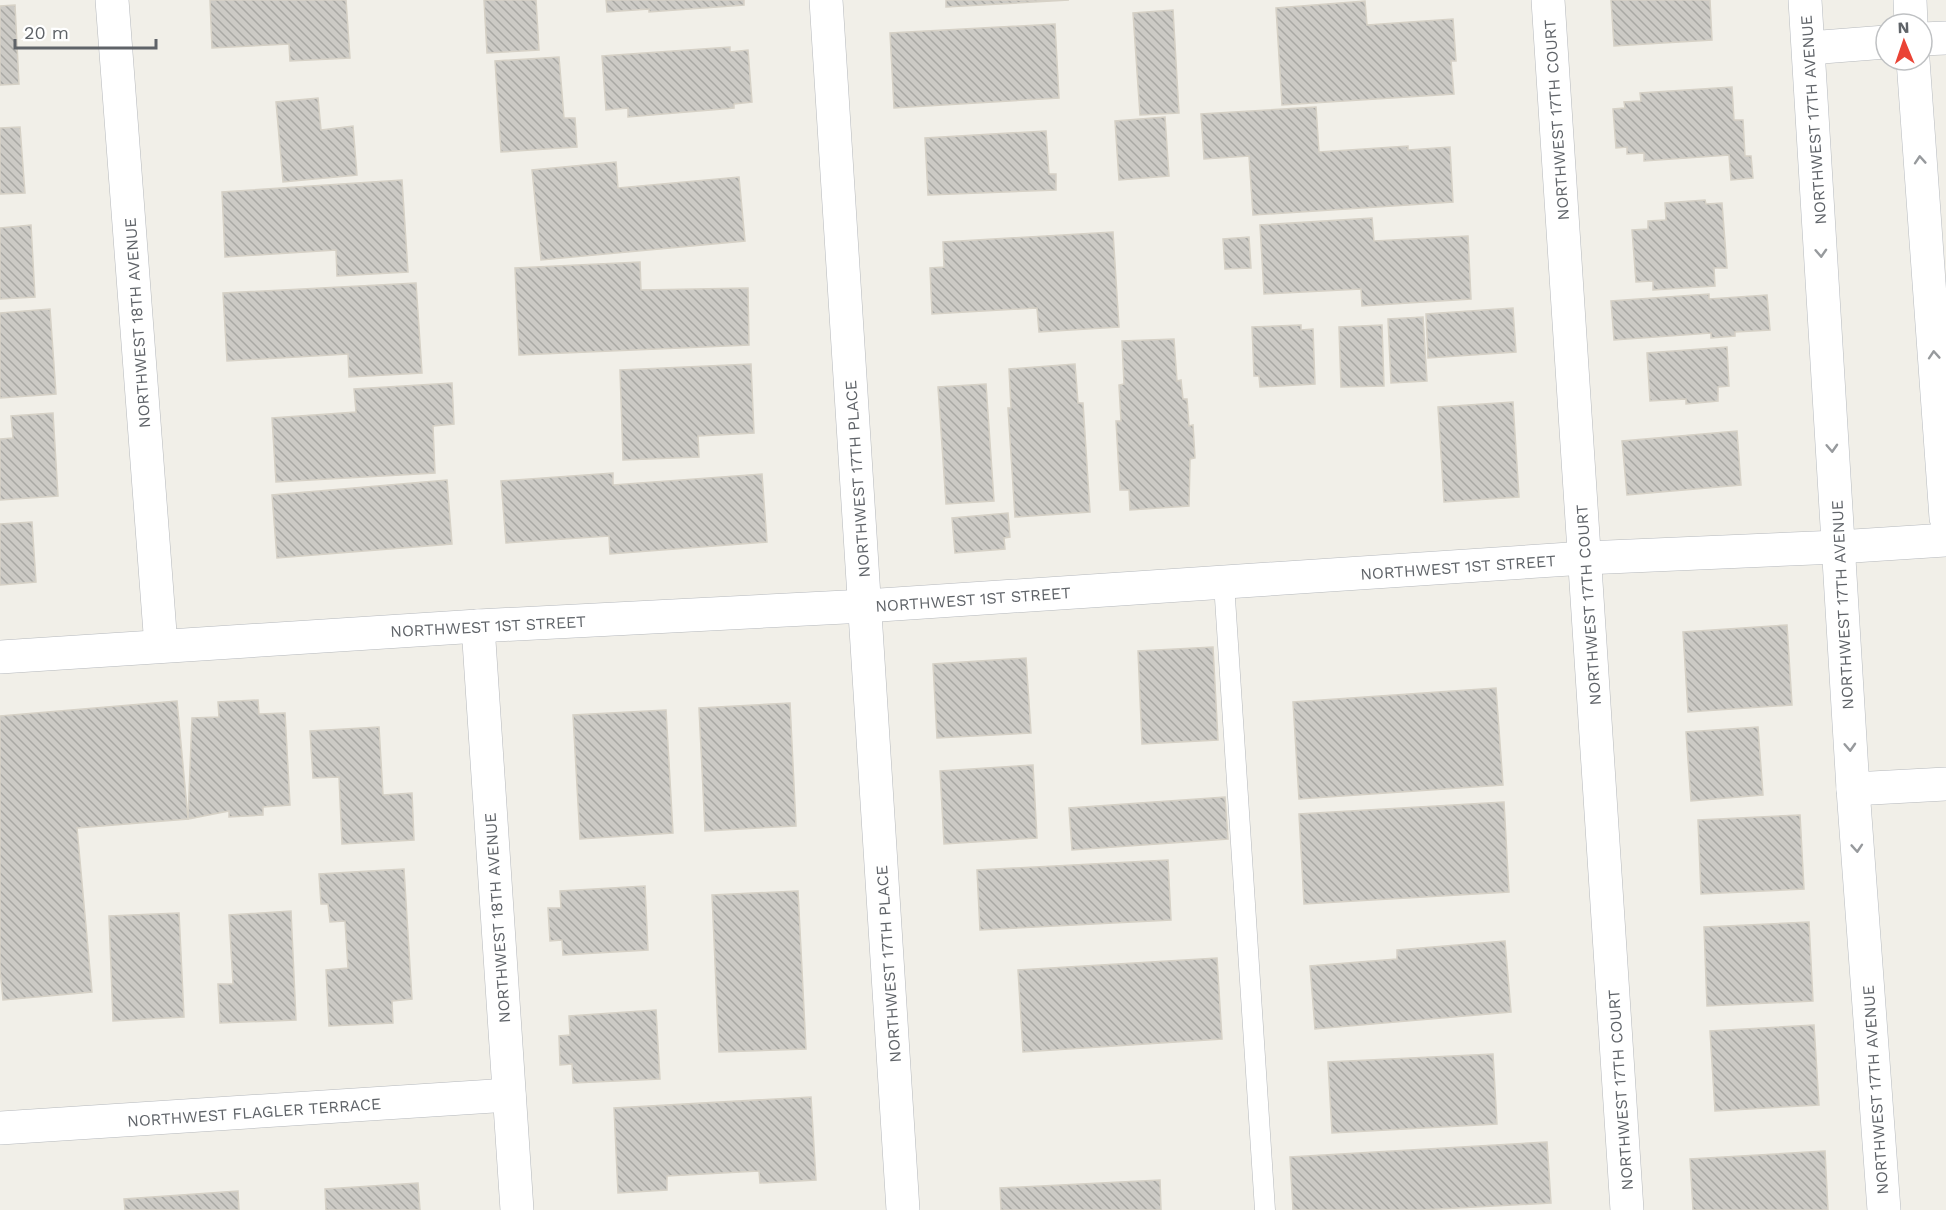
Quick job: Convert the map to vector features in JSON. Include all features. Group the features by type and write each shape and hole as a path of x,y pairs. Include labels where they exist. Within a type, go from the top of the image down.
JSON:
{"street":[{"name":"NORTHWEST 18TH AVENUE","path":"112,0 161,646"},
{"name":"NORTHWEST 17TH PLACE","path":"826,0 903,1210"},
{"name":"NORTHWEST 17TH COURT","path":"1548,0 1627,1210"},
{"name":"NORTHWEST 17TH AVENUE","path":"1805,0 1853,789 1884,1210"},
{"path":"1809,48 1874,43"},
{"path":"1914,72 1946,518"},
{"name":"NORTHWEST 1ST STREET","path":"0,657 478,626 865,606 1585,558 1946,540"},
{"name":"NORTHWEST 18TH AVENUE","path":"478,626 517,1210"},
{"path":"1853,789 1946,784"},
{"name":"NORTHWEST FLAGLER TERRACE","path":"0,1128 509,1095"}],"lane":[{"path":"1224,583 1265,1210"}],"building":[{"path":"210,0 346,0 350,58 290,61 289,44 212,48"},
{"path":"484,0 536,0 539,50 487,53"},
{"path":"606,0 744,0 744,5 649,12 649,9 607,12"},
{"path":"946,0 1069,0 946,7"},
{"path":"1611,0 1710,0 1712,40 1614,46"},
{"path":"1365,1 1367,25 1453,19 1456,61 1451,61 1454,94 1282,105 1276,8"},
{"path":"15,5 19,84 0,85 0,6"},
{"path":"1173,10 1179,113 1140,115 1133,13"},
{"path":"1055,24 1059,98 894,108 890,33"},
{"path":"730,47 730,52 748,50 752,102 734,104 734,108 628,117 628,108 606,110 602,56"},
{"path":"559,57 564,118 575,118 577,147 501,152 495,61"},
{"path":"1732,87 1734,120 1743,120 1745,156 1751,156 1753,178 1731,180 1729,155 1644,161 1644,153 1627,154 1627,147 1616,148 1613,109 1625,108 1624,102 1641,101 1640,93"},
{"path":"318,98 321,130 353,126 357,175 283,182 276,102"},
{"path":"1316,107 1319,152 1408,146 1408,150 1450,147 1453,202 1253,215 1249,156 1204,159 1201,114"},
{"path":"1165,117 1169,176 1119,180 1115,121"},
{"path":"20,127 25,193 0,194 0,128"},
{"path":"1046,131 1049,174 1056,174 1056,190 928,195 925,138"},
{"path":"616,162 618,188 739,177 745,241 541,260 532,170"},
{"path":"402,180 408,272 337,276 336,250 225,257 222,192"},
{"path":"1705,200 1706,204 1722,203 1727,268 1714,268 1715,286 1653,290 1653,281 1636,282 1632,230 1648,229 1648,221 1666,220 1665,203"},
{"path":"1372,218 1374,241 1468,236 1471,299 1362,306 1361,289 1264,294 1260,225"},
{"path":"31,225 35,297 0,299 0,228"},
{"path":"1113,232 1119,327 1039,332 1037,308 932,314 930,268 944,267 943,242"},
{"path":"1249,237 1251,268 1225,269 1223,239"},
{"path":"640,262 641,290 748,288 749,345 519,355 515,268"},
{"path":"416,283 422,373 349,377 348,354 227,361 223,293"},
{"path":"1709,294 1709,299 1767,295 1770,330 1735,332 1735,336 1711,338 1711,333 1614,340 1611,301"},
{"path":"1513,308 1516,352 1428,358 1426,314"},
{"path":"50,309 56,394 0,398 0,313"},
{"path":"1423,317 1427,381 1391,383 1388,319"},
{"path":"1301,325 1301,330 1313,329 1315,384 1260,387 1259,376 1254,376 1252,327"},
{"path":"1382,325 1384,386 1341,387 1339,327"},
{"path":"1174,339 1177,381 1181,380 1183,399 1187,399 1189,426 1193,425 1195,458 1190,459 1189,506 1130,510 1129,490 1120,490 1116,421 1121,421 1119,385 1124,384 1122,341"},
{"path":"1727,347 1729,386 1718,387 1718,401 1686,404 1686,399 1650,401 1647,353"},
{"path":"751,364 754,433 698,436 699,457 623,460 620,370"},
{"path":"1075,364 1078,403 1083,403 1090,512 1015,517 1008,408 1011,408 1009,369"},
{"path":"452,383 454,424 433,426 435,473 276,482 272,418 356,412 354,389"},
{"path":"986,384 994,501 946,504 938,387"},
{"path":"1513,402 1519,497 1444,502 1438,407"},
{"path":"53,413 58,496 0,500 0,439 13,438 11,416"},
{"path":"1737,431 1741,485 1627,495 1622,441"},
{"path":"613,473 613,485 762,474 767,542 610,554 609,536 506,543 501,481"},
{"path":"447,480 452,544 277,558 272,495"},
{"path":"1008,513 1010,537 1004,538 1005,549 955,553 952,518"},
{"path":"32,522 36,582 0,585 0,524"},
{"path":"1787,625 1792,705 1688,712 1683,632"},
{"path":"1213,647 1218,740 1142,744 1138,651"},
{"path":"1026,658 1031,733 937,738 933,664"},
{"path":"1496,688 1503,785 1299,799 1293,702"},
{"path":"258,700 259,714 285,713 290,805 263,807 263,815 229,817 229,811 188,819 192,718 219,717 218,702"},
{"path":"177,701 188,819 77,828 92,992 3,1000 0,969 0,716"},
{"path":"790,703 796,826 705,831 699,708"},
{"path":"666,710 673,833 580,839 573,715"},
{"path":"379,727 383,795 412,793 414,840 342,844 339,777 313,778 310,731"},
{"path":"1758,727 1763,795 1691,801 1686,732"},
{"path":"1033,765 1037,838 944,844 940,771"},
{"path":"1225,797 1228,839 1072,850 1069,808"},
{"path":"1504,802 1509,892 1304,904 1299,814"},
{"path":"1800,815 1804,889 1701,894 1698,820"},
{"path":"1168,860 1171,920 980,930 977,870"},
{"path":"404,869 412,999 392,1001 393,1023 329,1026 326,970 348,968 345,921 330,922 328,904 321,904 319,874"},
{"path":"645,886 648,950 563,955 562,940 550,941 548,908 561,908 560,891"},
{"path":"798,891 806,1049 719,1052 712,895"},
{"path":"291,911 296,1020 220,1023 218,984 233,984 229,915"},
{"path":"179,913 184,1017 113,1021 109,916"},
{"path":"1809,922 1813,1001 1707,1006 1704,927"},
{"path":"1505,941 1511,1012 1315,1029 1310,966 1397,959 1397,950"},
{"path":"1217,958 1222,1039 1023,1052 1018,970"},
{"path":"656,1010 660,1079 573,1083 572,1064 560,1065 559,1036 570,1035 569,1016"},
{"path":"1814,1025 1819,1105 1715,1111 1710,1031"},
{"path":"1493,1054 1497,1124 1332,1133 1328,1062"},
{"path":"811,1097 816,1180 760,1183 759,1171 667,1176 667,1190 618,1193 614,1108"},
{"path":"1547,1142 1551,1203 1420,1210 1293,1210 1290,1157"},
{"path":"1825,1151 1828,1210 1693,1210 1690,1159"},
{"path":"1160,1180 1161,1210 1001,1210 1000,1188"},
{"path":"418,1183 420,1210 326,1210 325,1189"},
{"path":"238,1191 239,1210 125,1210 124,1199"}]}
